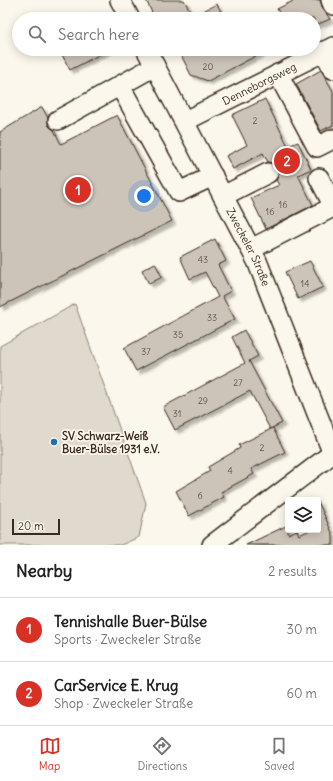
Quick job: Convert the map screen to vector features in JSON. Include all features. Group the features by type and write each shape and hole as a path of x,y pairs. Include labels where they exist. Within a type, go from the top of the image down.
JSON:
{"street":[{"path":"120,0 126,12"},
{"path":"330,0 333,5"},
{"path":"328,49 333,69"},
{"name":"Zweckeler Straße","path":"150,56 185,120 251,249 333,453"},
{"name":"Denneborgsweg","path":"185,120 314,56"},
{"path":"58,120 155,66"},
{"path":"278,74 317,147 333,139"},
{"path":"120,86 179,192 213,176"},
{"path":"223,196 268,173"},
{"path":"251,249 333,206 319,178"},
{"path":"212,545 333,453"}],"shaded area":[{"name":"SV Schwarz-Weiß Buer-Bülse 1931 e.V.","path":"75,304 146,503 139,537 121,545 0,545 0,346"}],"building":[{"path":"146,0 184,0 191,12 152,12"},
{"path":"295,0 320,0 323,9 330,19 321,23 321,12 279,12 277,9"},
{"path":"217,4 221,12 201,12"},
{"path":"63,56 97,56 70,70"},
{"path":"182,56 256,56 208,81 191,75"},
{"path":"321,70 333,91 333,125 321,131 296,84"},
{"path":"265,99 288,146 298,142 311,169 298,175 313,205 266,229 251,198 279,185 276,180 279,174 278,168 274,164 268,162 263,153 233,169 226,156 247,145 232,115"},
{"path":"42,107 48,118 48,125 54,130 61,144 117,115 172,221 0,307 0,132"},
{"path":"215,239 226,261 218,265 231,291 222,296 235,319 136,371 124,348 218,297 205,272 190,279 180,257"},
{"path":"310,261 323,287 298,299 285,272"},
{"path":"155,263 162,277 149,284 142,270"},
{"path":"244,330 258,356 249,361 282,423 270,429 250,391 175,430 163,407 245,363 232,337"},
{"path":"273,428 285,452 251,469 254,474 221,492 224,497 189,516 176,491 210,471 208,467 240,448 239,445"},
{"path":"321,508 333,535 333,545 246,545 285,526 285,533 298,533 299,535 303,533 321,533"}],"place":[{"name":"CarService E. Krug","path":"287,161"},
{"name":"Tennishalle Buer-Bülse","path":"78,190"},
{"name":"SV Schwarz-Weiß Buer-Bülse 1931 e.V.","path":"54,442"}]}
